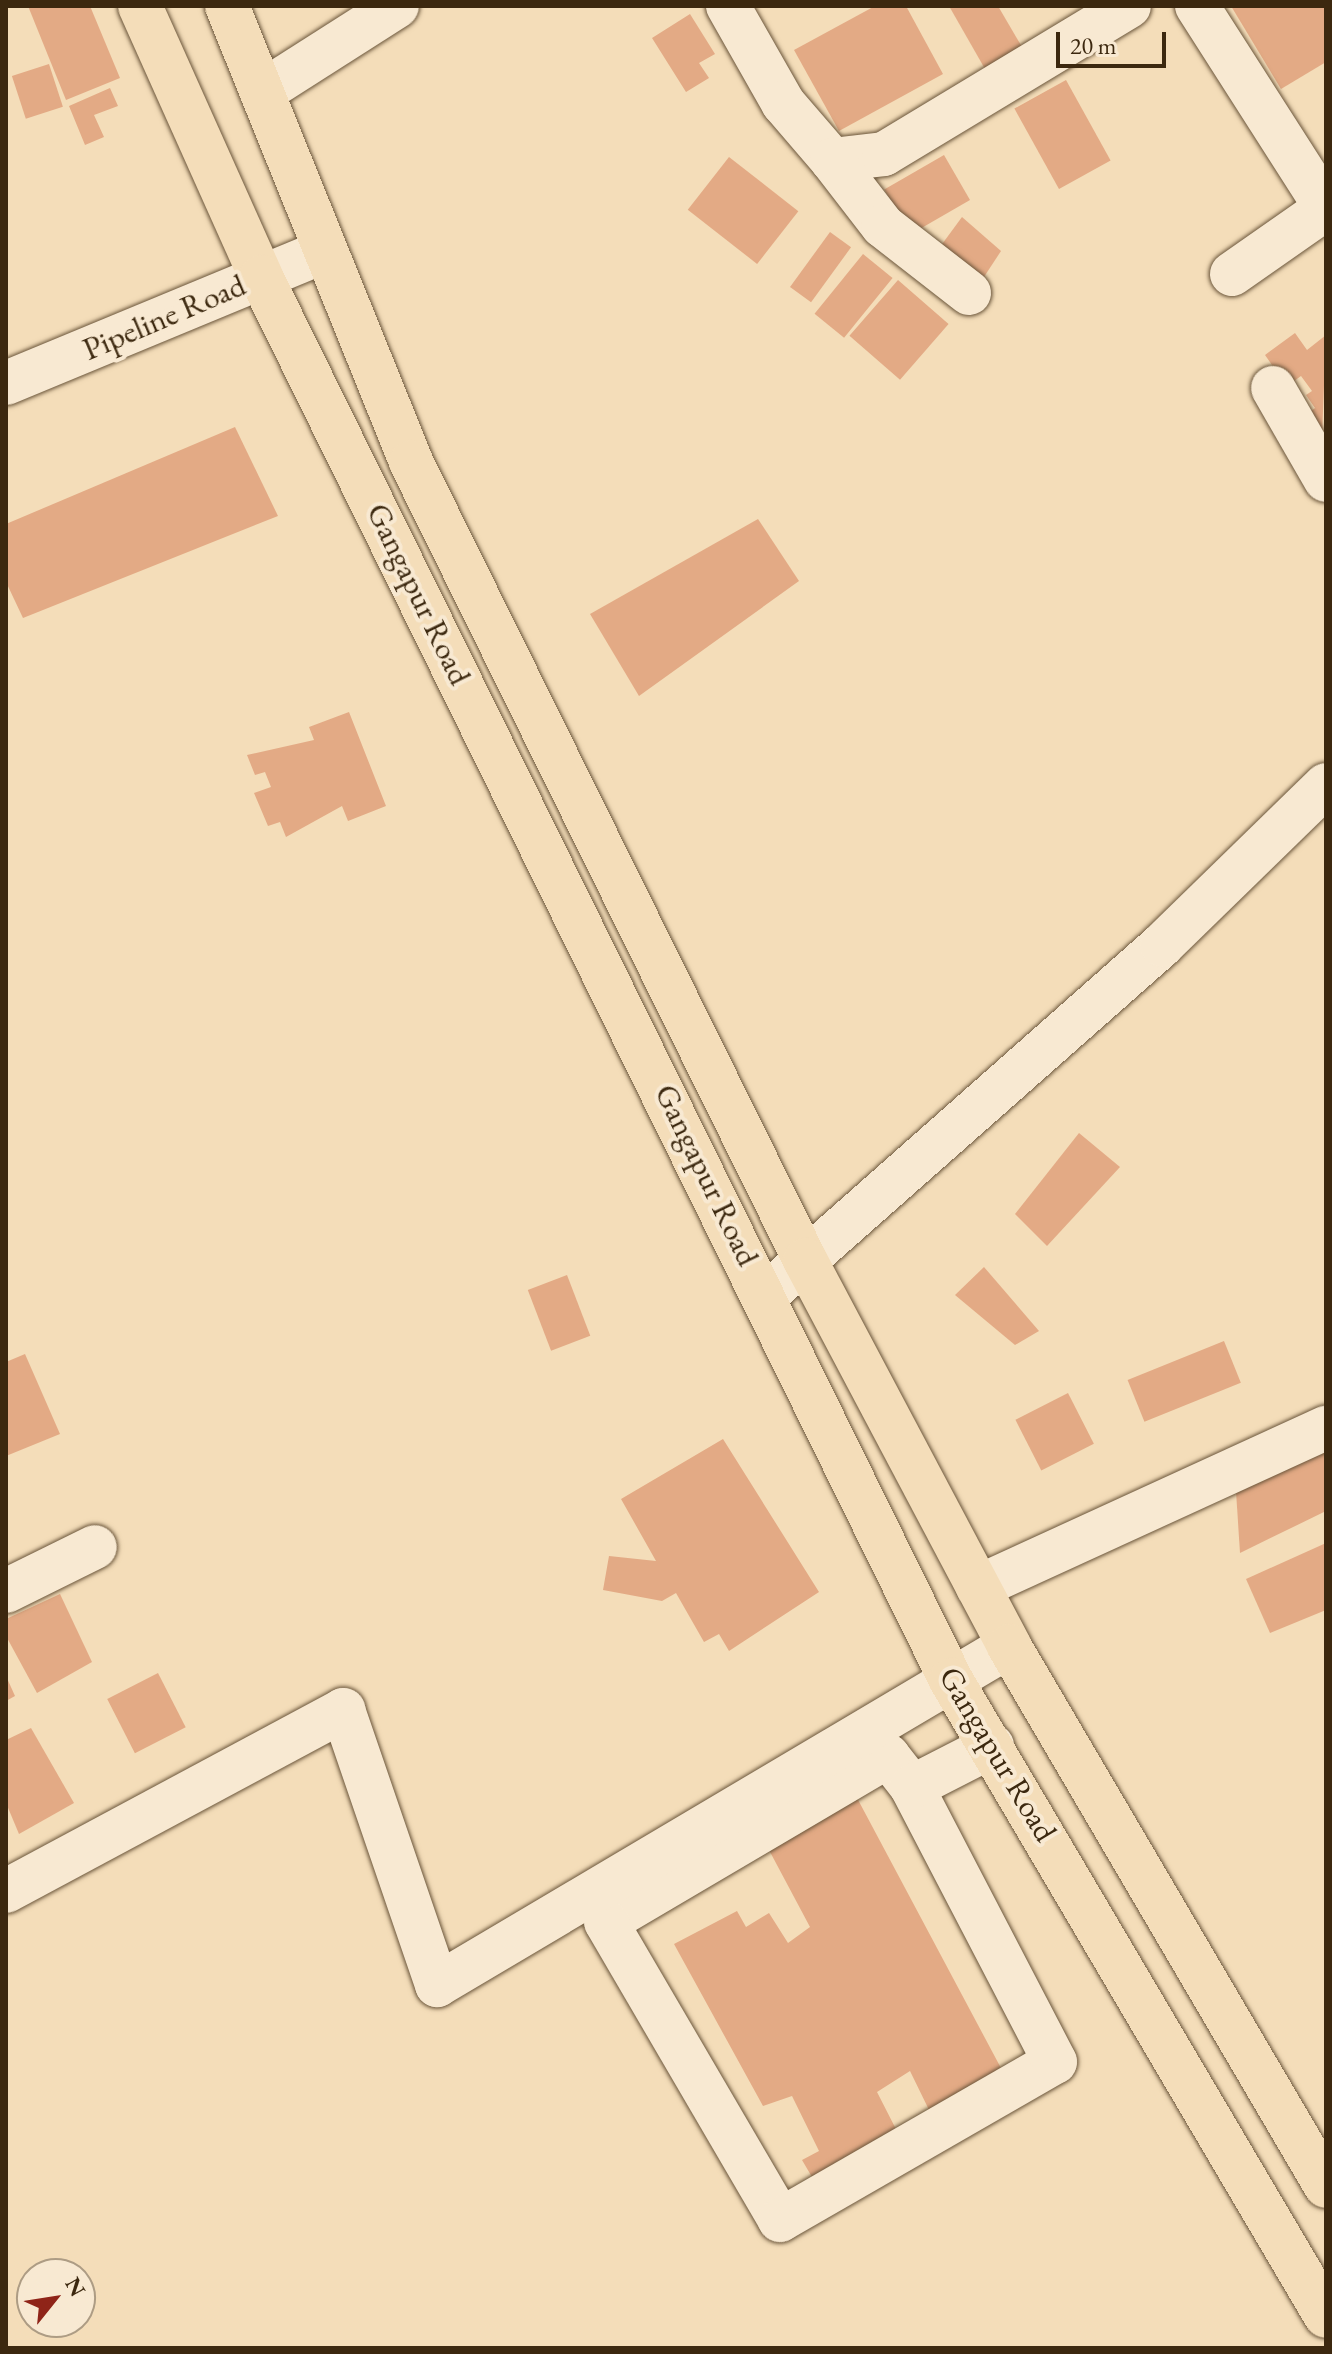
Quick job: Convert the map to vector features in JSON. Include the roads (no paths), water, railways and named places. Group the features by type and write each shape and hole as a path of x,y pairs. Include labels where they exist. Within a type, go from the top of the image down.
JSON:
{"main road":[{"name":"Gangapur Road","path":"140,6 261,277 767,1294 951,1680 1326,2316"},
{"name":"Gangapur Road","path":"227,6 322,252 411,462 805,1260 1009,1646 1326,2186"}],"street":[{"path":"262,92 397,6"},
{"path":"728,6 783,103 883,226 969,293"},
{"path":"832,160 884,154 1129,6"},
{"path":"1197,6 1324,210 1232,274"},
{"name":"Pipeline Road","path":"6,383 322,252"},
{"path":"1273,388 1325,478"},
{"path":"767,1294 1162,945 1326,785"},
{"path":"978,1587 1326,1428"},
{"path":"6,1591 95,1547"},
{"path":"6,1891 343,1710 437,1985 1009,1646"},
{"path":"912,1787 992,1746"},
{"path":"888,1756 912,1787 1055,2062 780,2220 606,1922 888,1756"}]}
